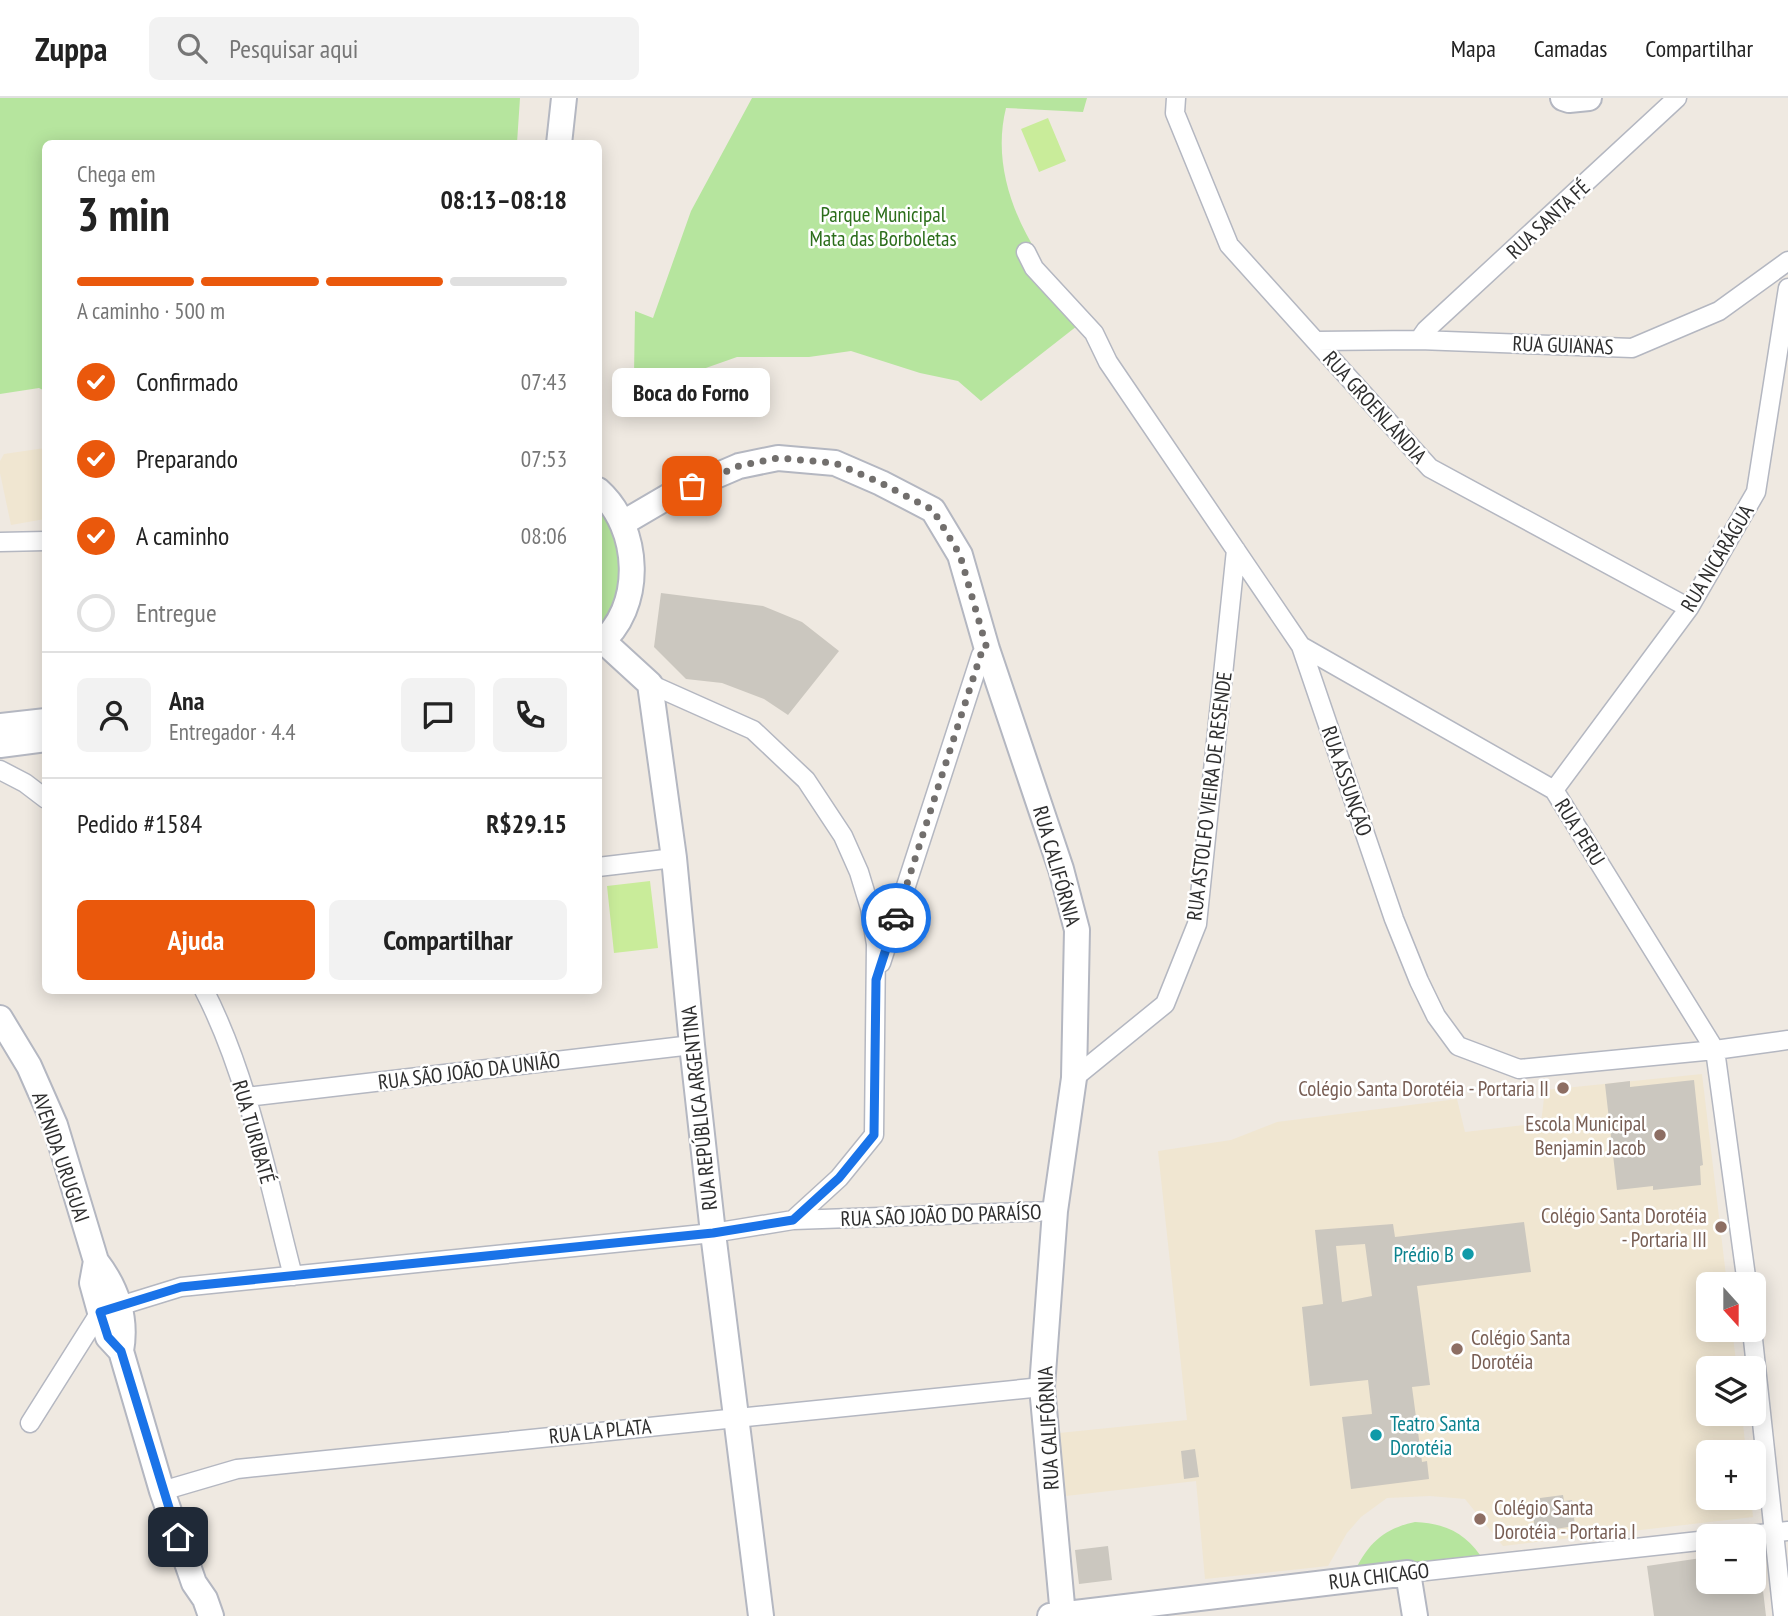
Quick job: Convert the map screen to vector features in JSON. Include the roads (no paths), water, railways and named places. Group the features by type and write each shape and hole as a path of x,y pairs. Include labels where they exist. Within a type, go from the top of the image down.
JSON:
{"street":[{"path":"559,140 564,98"},
{"name":"RUA GROENLÂNDIA","path":"1176,98 1175,113 1229,245 1430,468 1689,608"},
{"path":"1563,98 1589,98"},
{"name":"RUA SANTA FÉ","path":"1419,340 1426,330 1676,98"},
{"name":"RUA ASSUNÇÃO","path":"1026,252 1034,268 1094,333 1108,362 1301,646 1409,956 1436,1016 1458,1046 1519,1069 1716,1050 1788,1040"},
{"name":"RUA GUIANAS","path":"1316,341 1419,340 1632,348 1718,312 1788,261"},
{"name":"RUA NICARÁGUA","path":"1554,790 1689,608 1756,492 1788,288"},
{"name":"RUA CALIFÓRNIA","path":"623,523 669,495 739,466 778,458 835,463 933,510 960,555 987,649 1061,869 1077,930 1074,1078 1055,1211 1042,1387 1058,1615"},
{"path":"602,493 623,523 630,543 632,564 631,585 625,606 616,624 602,642"},
{"path":"0,542 42,541"},
{"name":"RUA ASTOLFO VIEIRA DE RESENDE","path":"1074,1078 1165,1004 1197,924 1236,550"},
{"path":"602,644 650,684 753,730 806,780 842,836 859,872 870,908 876,944 874,1135 839,1178 793,1220"},
{"name":"RUA PERU","path":"1301,646 1554,790 1716,1050"},
{"path":"876,980 981,654 987,649"},
{"name":"RUA REPÚBLICA ARGENTINA","path":"650,684 674,858 713,1233 761,1616"},
{"path":"4,738 42,723"},
{"path":"4,738 42,740"},
{"path":"4,738 11,766 25,783"},
{"path":"0,770 42,796"},
{"path":"602,867 674,858"},
{"name":"RUA TURIBATÉ","path":"206,994 246,1097 293,1276"},
{"name":"AVENIDA URUGUAI","path":"0,1018 29,1066 55,1125 96,1261 109,1278 109,1309 124,1332 121,1351 162,1492 194,1583 211,1616"},
{"name":"RUA SÃO JOÃO DA UNIÃO","path":"246,1097 692,1045"},
{"path":"1716,1050 1745,1272"},
{"name":"RUA SÃO JOÃO DO PARAÍSO","path":"109,1309 181,1287 713,1233 793,1220 1055,1211"},
{"path":"30,1423 109,1309"},
{"path":"1754,1342 1782,1532 1783,1616"},
{"name":"RUA LA PLATA","path":"162,1492 237,1469 1042,1387"},
{"name":"RUA CHICAGO","path":"1058,1615 1696,1541"},
{"path":"1408,1573 1415,1616"},
{"name":"AVENIDA URUGUAI","path":"194,1583 192,1604 196,1616"}],"place":[{"name":"Boca do Forno","path":"692,486"},
{"name":"Colégio Santa Dorotéia - Portaria II","path":"1563,1088"},
{"name":"Escola Municipal Benjamin Jacob","path":"1660,1135"},
{"name":"Colégio Santa Dorotéia - Portaria III","path":"1721,1227"},
{"name":"Prédio B","path":"1468,1254"},
{"name":"Colégio Santa Dorotéia","path":"1457,1349"},
{"name":"Teatro Santa Dorotéia","path":"1376,1435"},
{"name":"Colégio Santa Dorotéia - Portaria I","path":"1480,1519"}],"park label":[{"name":"Parque Municipal Mata das Borboletas","path":"883,226"}]}
